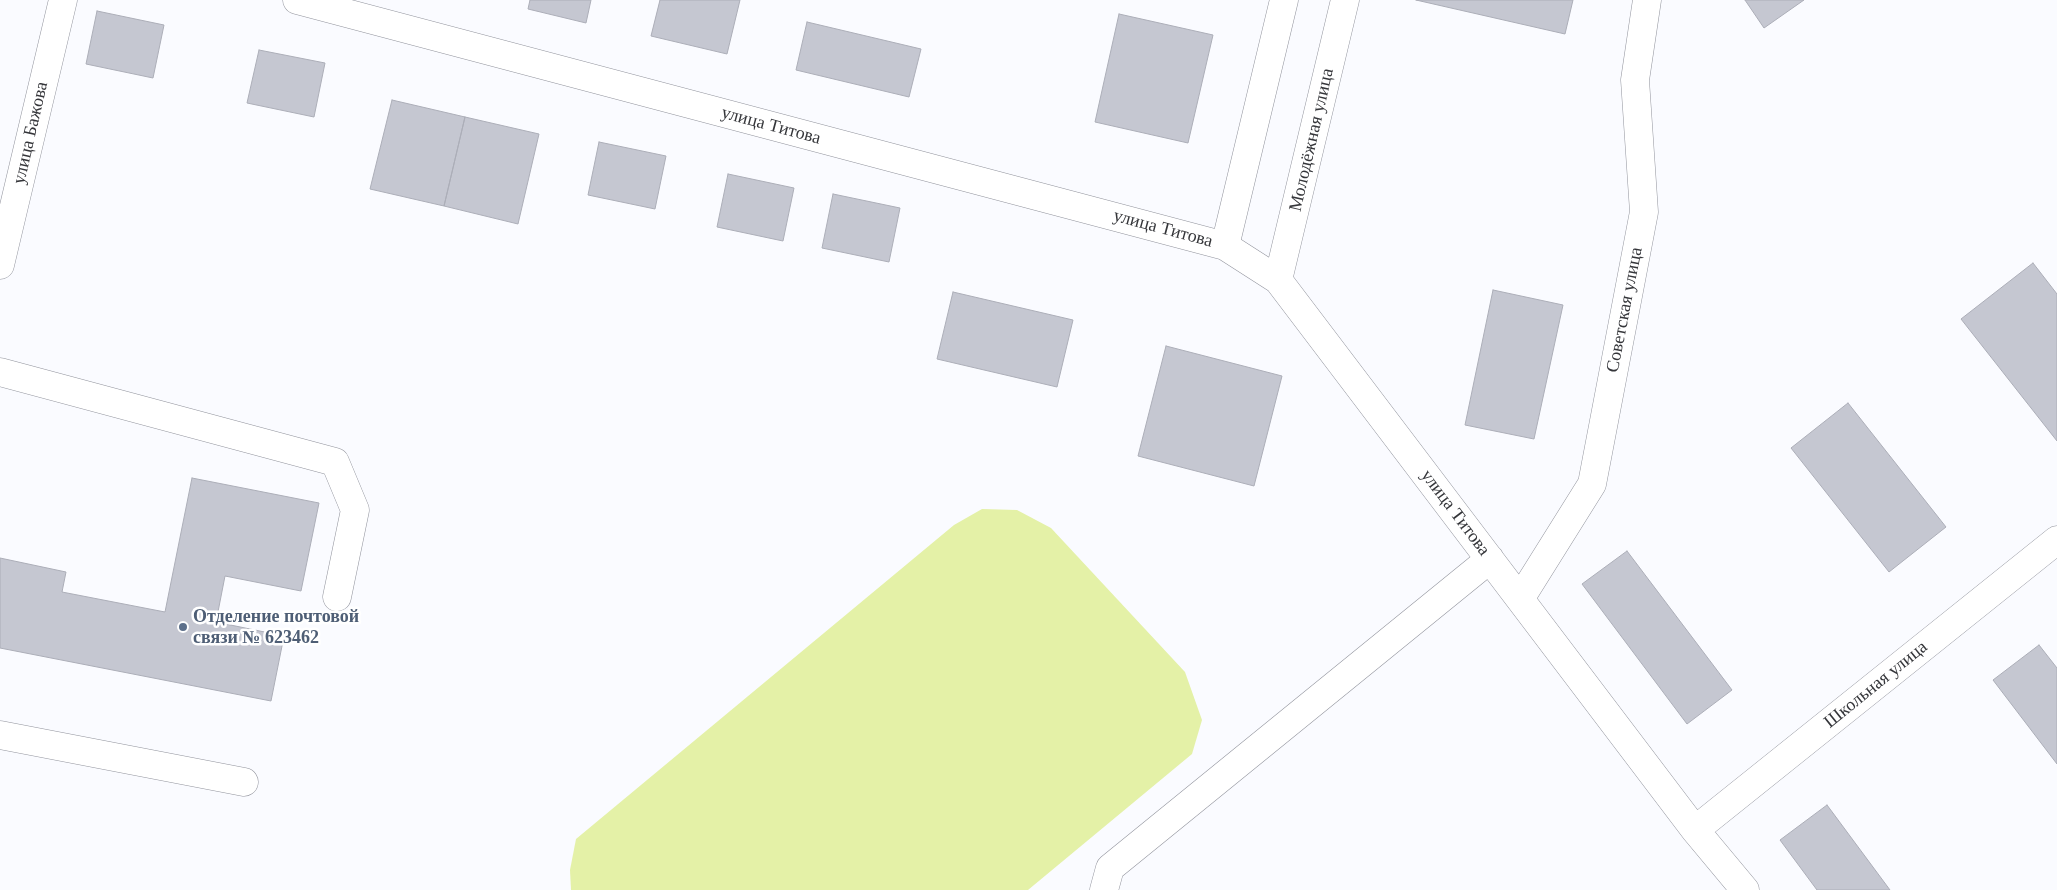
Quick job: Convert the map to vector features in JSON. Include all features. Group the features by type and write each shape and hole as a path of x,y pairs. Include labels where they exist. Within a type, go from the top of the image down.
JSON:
{"street":[{"name":"улица Бажова","path":"0,265 63,0"},
{"name":"улица Титова","path":"297,0 1225,246 1278,280 1695,830 1744,890"},
{"path":"1225,246 1284,0"},
{"name":"Молодёжная улица","path":"1278,280 1345,0"},
{"name":"Советская улица","path":"1520,599 1592,484 1644,212 1636,80 1647,0"},
{"path":"0,372 335,462 355,510 337,597"},
{"name":"Школьная улица","path":"1695,830 2057,540"},
{"path":"1104,890 1110,868 1490,559"},
{"path":"0,736 244,782"}],"green space":[{"path":"982,509 1017,510 1051,528 1185,672 1202,720 1192,754 1028,890 571,890 570,870 576,839 954,525"}],"building":[{"path":"530,0 591,0 586,23 528,9"},
{"path":"660,0 740,0 727,54 651,36"},
{"path":"1416,0 1573,0 1565,34"},
{"path":"1745,0 1804,0 1764,28"},
{"path":"97,11 164,25 153,78 86,64"},
{"path":"1119,14 1213,35 1188,143 1095,122"},
{"path":"807,22 921,49 909,97 796,70"},
{"path":"259,50 325,63 314,117 247,103"},
{"path":"392,100 465,117 444,206 370,189"},
{"path":"465,117 539,134 518,224 444,206"},
{"path":"599,142 666,156 655,209 588,195"},
{"path":"728,174 794,188 783,241 717,227"},
{"path":"833,194 900,208 889,262 822,248"},
{"path":"2033,263 2057,294 2057,441 1961,319"},
{"path":"1493,290 1563,305 1534,439 1465,425"},
{"path":"953,292 1073,320 1057,387 937,359"},
{"path":"1166,346 1282,376 1254,486 1138,456"},
{"path":"1848,403 1946,527 1889,572 1791,448"},
{"path":"192,478 319,503 301,591 225,576 216,622 284,636 271,701 0,648 0,558 66,572 62,592 165,612"},
{"path":"1627,551 1732,690 1687,724 1582,584"},
{"path":"2039,645 2057,668 2057,764 1993,680"},
{"path":"1827,805 1890,890 1817,890 1780,840"}],"place":[{"name":"Отделение почтовой связи № 623462","path":"183,627"}]}
